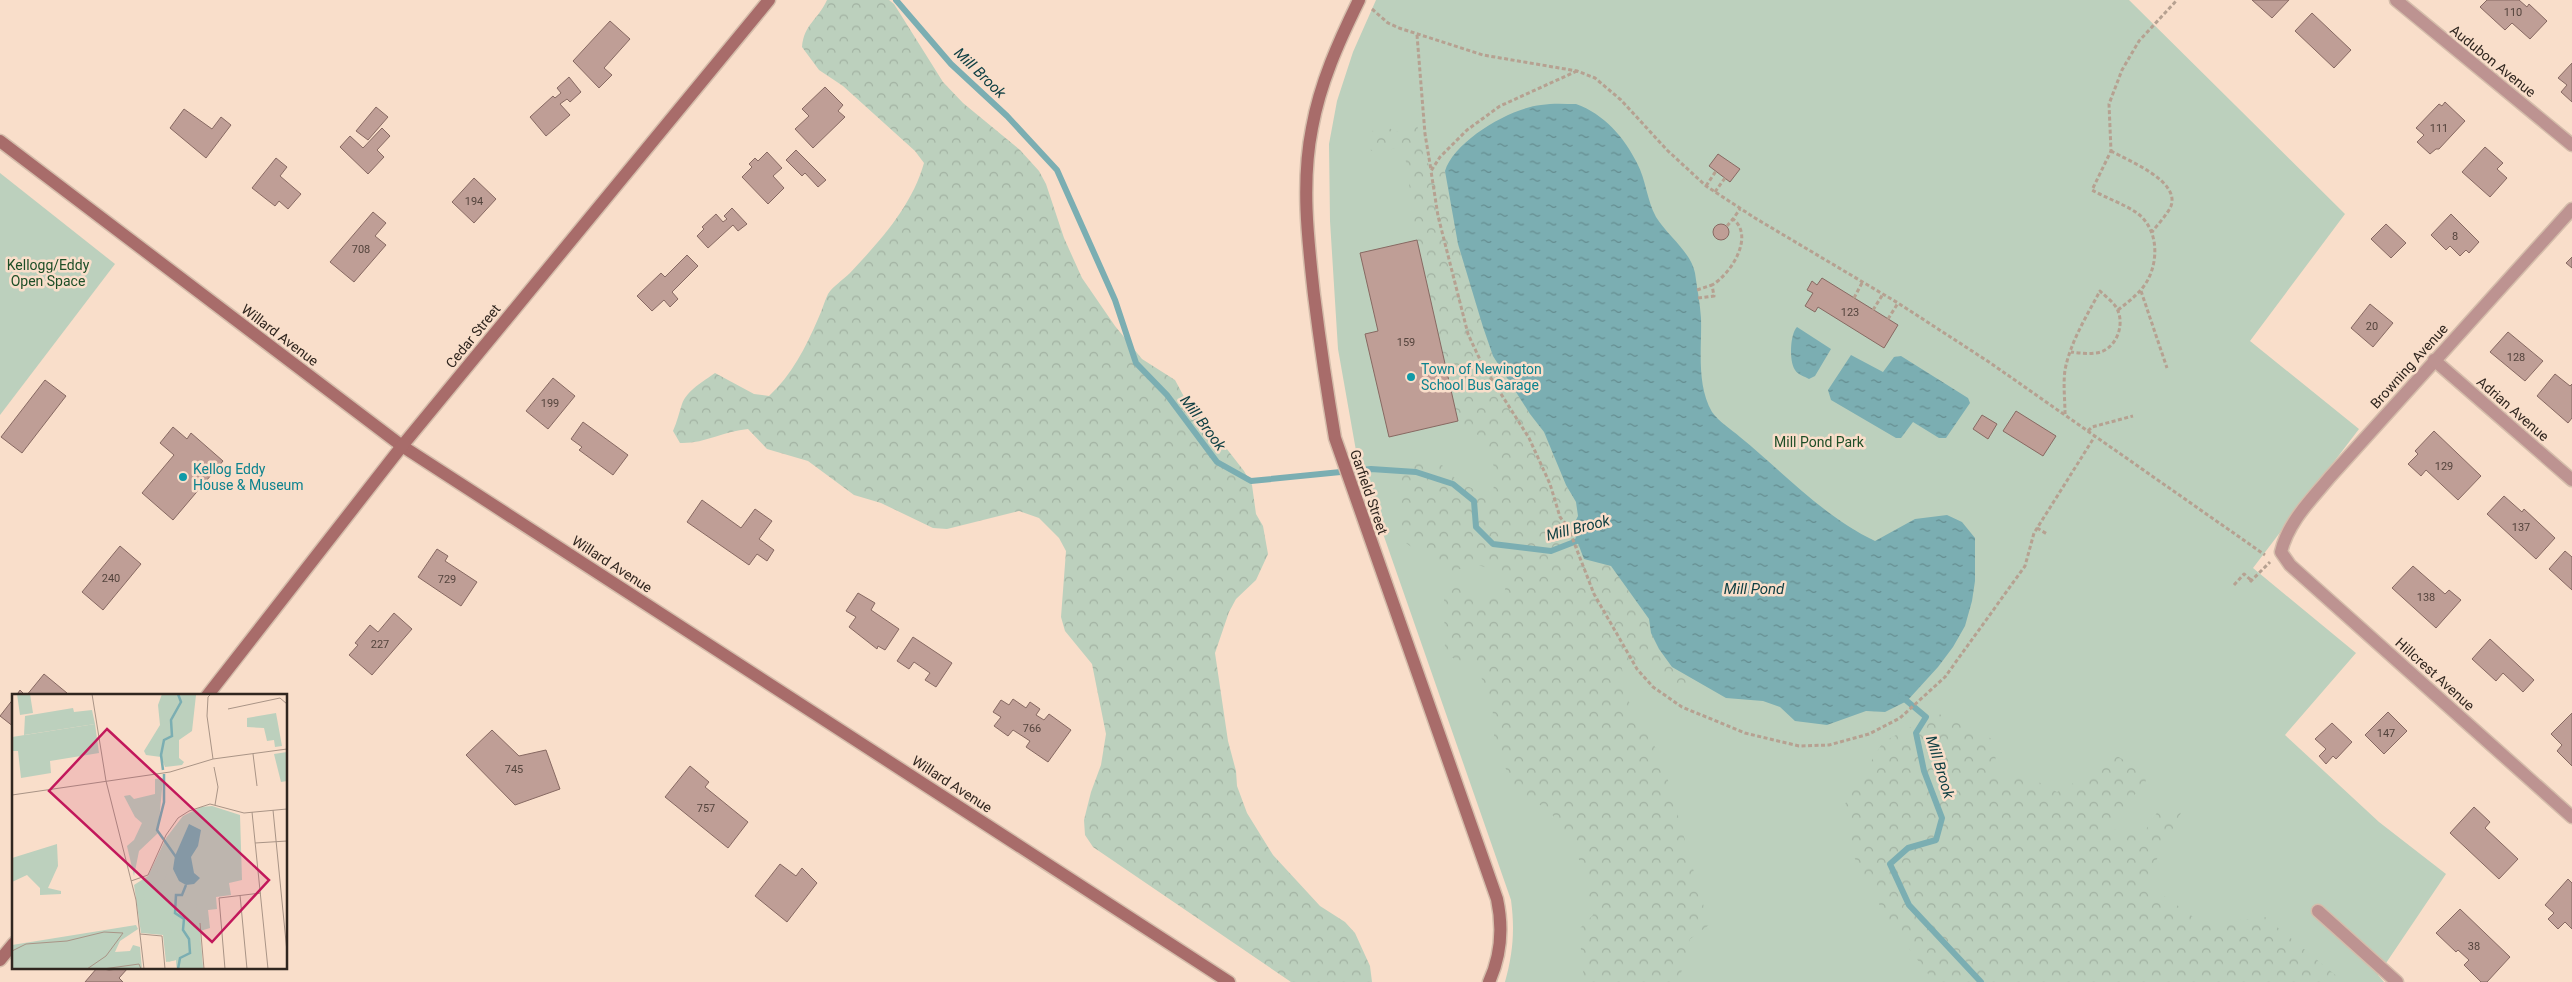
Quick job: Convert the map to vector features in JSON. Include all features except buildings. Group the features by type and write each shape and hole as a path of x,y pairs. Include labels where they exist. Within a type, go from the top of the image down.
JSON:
{"main road":[{"name":"Cedar Street","path":"209,694 402,446 769,0"},
{"name":"Garfield Street","path":"1359,0 1323,83 1311,129 1306,198 1310,260 1334,438 1498,899 1501,918 1500,946 1489,982"},
{"name":"Willard Avenue","path":"0,141 402,446 1229,982"},
{"path":"0,960 12,945"}],"street":[{"name":"Audubon Avenue","path":"2396,0 2572,145"},
{"name":"Browning Avenue","path":"2281,552 2285,537 2296,520 2434,360 2572,209"},
{"name":"Adrian Avenue","path":"2434,360 2572,480"},
{"name":"Hillcrest Avenue","path":"2281,552 2290,565 2572,817"},
{"path":"2318,911 2397,982"}],"path":[{"path":"2118,310 2140,290 2153,268 2155,245 2152,232 2138,214 2092,190 2112,151 2109,104 2122,70 2139,41 2177,0"},
{"path":"1375,11 1388,23 1417,35 1483,55 1577,71 1595,78 1621,100 1667,150 1706,186 1740,209 1898,303 2065,414 2259,552"},
{"path":"1417,35 1425,134 1438,216 1468,334 1482,364 1529,438 1550,484 1560,517 1568,527 1594,594 1637,669 1653,688 1682,707 1745,733 1799,746 1829,745 1869,734 1900,718 1945,677 2025,566 2037,528 2095,436"},
{"path":"1431,171 1440,157 1467,130 1500,106 1577,71"},
{"path":"2112,151 2161,180 2168,187 2172,197 2171,206 2152,232"},
{"path":"1706,186 1716,171"},
{"path":"1715,192 1725,178"},
{"path":"1727,226 1740,209"},
{"path":"1697,290 1712,285 1727,275 1740,245 1740,226 1733,219"},
{"path":"1854,298 1863,281"},
{"path":"1698,298 1714,296 1712,285"},
{"path":"2140,290 2167,368"},
{"path":"2065,414 2065,370 2071,352 2078,333 2100,291 2118,310 2120,329 2108,347 2096,354 2071,352"},
{"path":"1873,310 1883,294"},
{"path":"1888,319 1898,303"},
{"path":"2088,431 2092,428 2133,416"},
{"path":"2037,528 2047,534"},
{"path":"2234,585 2244,574 2250,581 2281,552"}],"green space":[{"path":"827,0 889,0 894,4 943,82 963,103 1020,150 1039,171 1046,184 1064,238 1082,278 1115,326 1142,359 1175,380 1189,406 1209,426 1244,471 1252,485 1256,514 1263,526 1268,554 1256,580 1236,599 1229,612 1215,653 1228,741 1236,771 1237,786 1247,813 1273,855 1320,906 1345,922 1355,933 1370,966 1372,982 1291,982 1093,847 1085,835 1084,820 1091,792 1101,765 1106,734 1092,664 1065,631 1061,617 1066,551 1059,538 1039,518 1019,511 947,529 933,528 881,503 854,495 808,461 767,449 748,429 689,443 680,443 673,431 684,399 696,386 715,373 754,394 769,396 777,388 803,350 828,294 873,248 894,222 919,179 924,163 915,151 843,86 819,70 802,47 808,27"},
{"name":"Mill Pond Park","path":"1376,0 2129,0 2345,214 2250,341 2359,429 2253,568 2356,653 2285,735 2379,822 2446,874 2378,975 2384,982 1505,982 1512,942 1511,900 1358,462 1338,349 1330,221 1329,144 1337,101 1353,52"},
{"path":"1377,123 1398,132 1417,125 1427,163 1445,171 1458,244 1493,356 1530,414 1544,432 1566,485 1576,502 1578,516 1572,528 1584,559 1611,566 1649,619 1651,633 1672,667 1689,678 1687,693 1650,666 1621,659 1625,695 1662,759 1709,925 1690,939 1680,977 1682,982 1584,982 1579,929 1593,915 1586,880 1572,839 1549,811 1512,786 1494,736 1492,699 1476,667 1445,655 1444,597 1457,584 1477,601 1504,593 1509,575 1475,564 1448,573 1406,543 1396,501 1405,463 1417,460 1442,465 1464,484 1478,491 1493,495 1495,470 1485,440 1458,421 1417,240 1404,148 1371,151 1369,138"},
{"name":"Kellogg/Eddy Open Space","path":"0,173 115,264 0,415"},
{"path":"1937,713 1992,739 2001,787 2020,772 2057,792 2092,773 2117,756 2144,772 2146,782 2122,809 2111,829 2143,834 2160,808 2184,807 2145,882 2203,924 2265,917 2339,978 2339,982 1934,982 1887,919 1854,857 1845,804 1883,742"}],"water":[{"name":"Mill Pond","path":"1550,104 1576,104 1604,120 1626,144 1640,170 1656,217 1693,265 1701,318 1702,378 1707,401 1715,416 1821,507 1838,520 1875,541 1915,519 1947,515 1962,522 1975,538 1975,581 1965,626 1953,647 1938,667 1907,701 1885,712 1866,711 1827,725 1795,721 1780,707 1763,701 1726,698 1672,667 1659,649 1651,633 1649,619 1611,566 1584,559 1572,528 1578,516 1576,502 1566,485 1544,432 1530,414 1493,356 1458,244 1445,171 1459,148 1499,119 1528,107"},
{"path":"1797,327 1831,349 1815,376 1809,379 1796,372 1793,366 1791,354 1792,341"},
{"path":"1851,355 1883,372 1894,357 1901,356 1968,398 1970,403 1946,438 1939,438 1913,422 1901,438 1896,438 1831,400 1828,390"}],"waterway":[{"name":"Mill Brook","path":"896,0 951,64 1007,116 1057,170 1115,300 1136,363 1167,395 1217,462 1251,481 1371,469 1416,472 1453,484 1474,501 1476,527 1493,544 1551,551 1582,539"},
{"name":"Mill Brook","path":"1901,696 1926,717 1916,733 1924,771 1942,818 1936,840 1908,848 1890,864 1909,905 1981,982"}],"place":[{"name":"Town of Newington School Bus Garage","path":"1411,377"},
{"name":"Kellog Eddy House & Museum","path":"183,477"}]}
